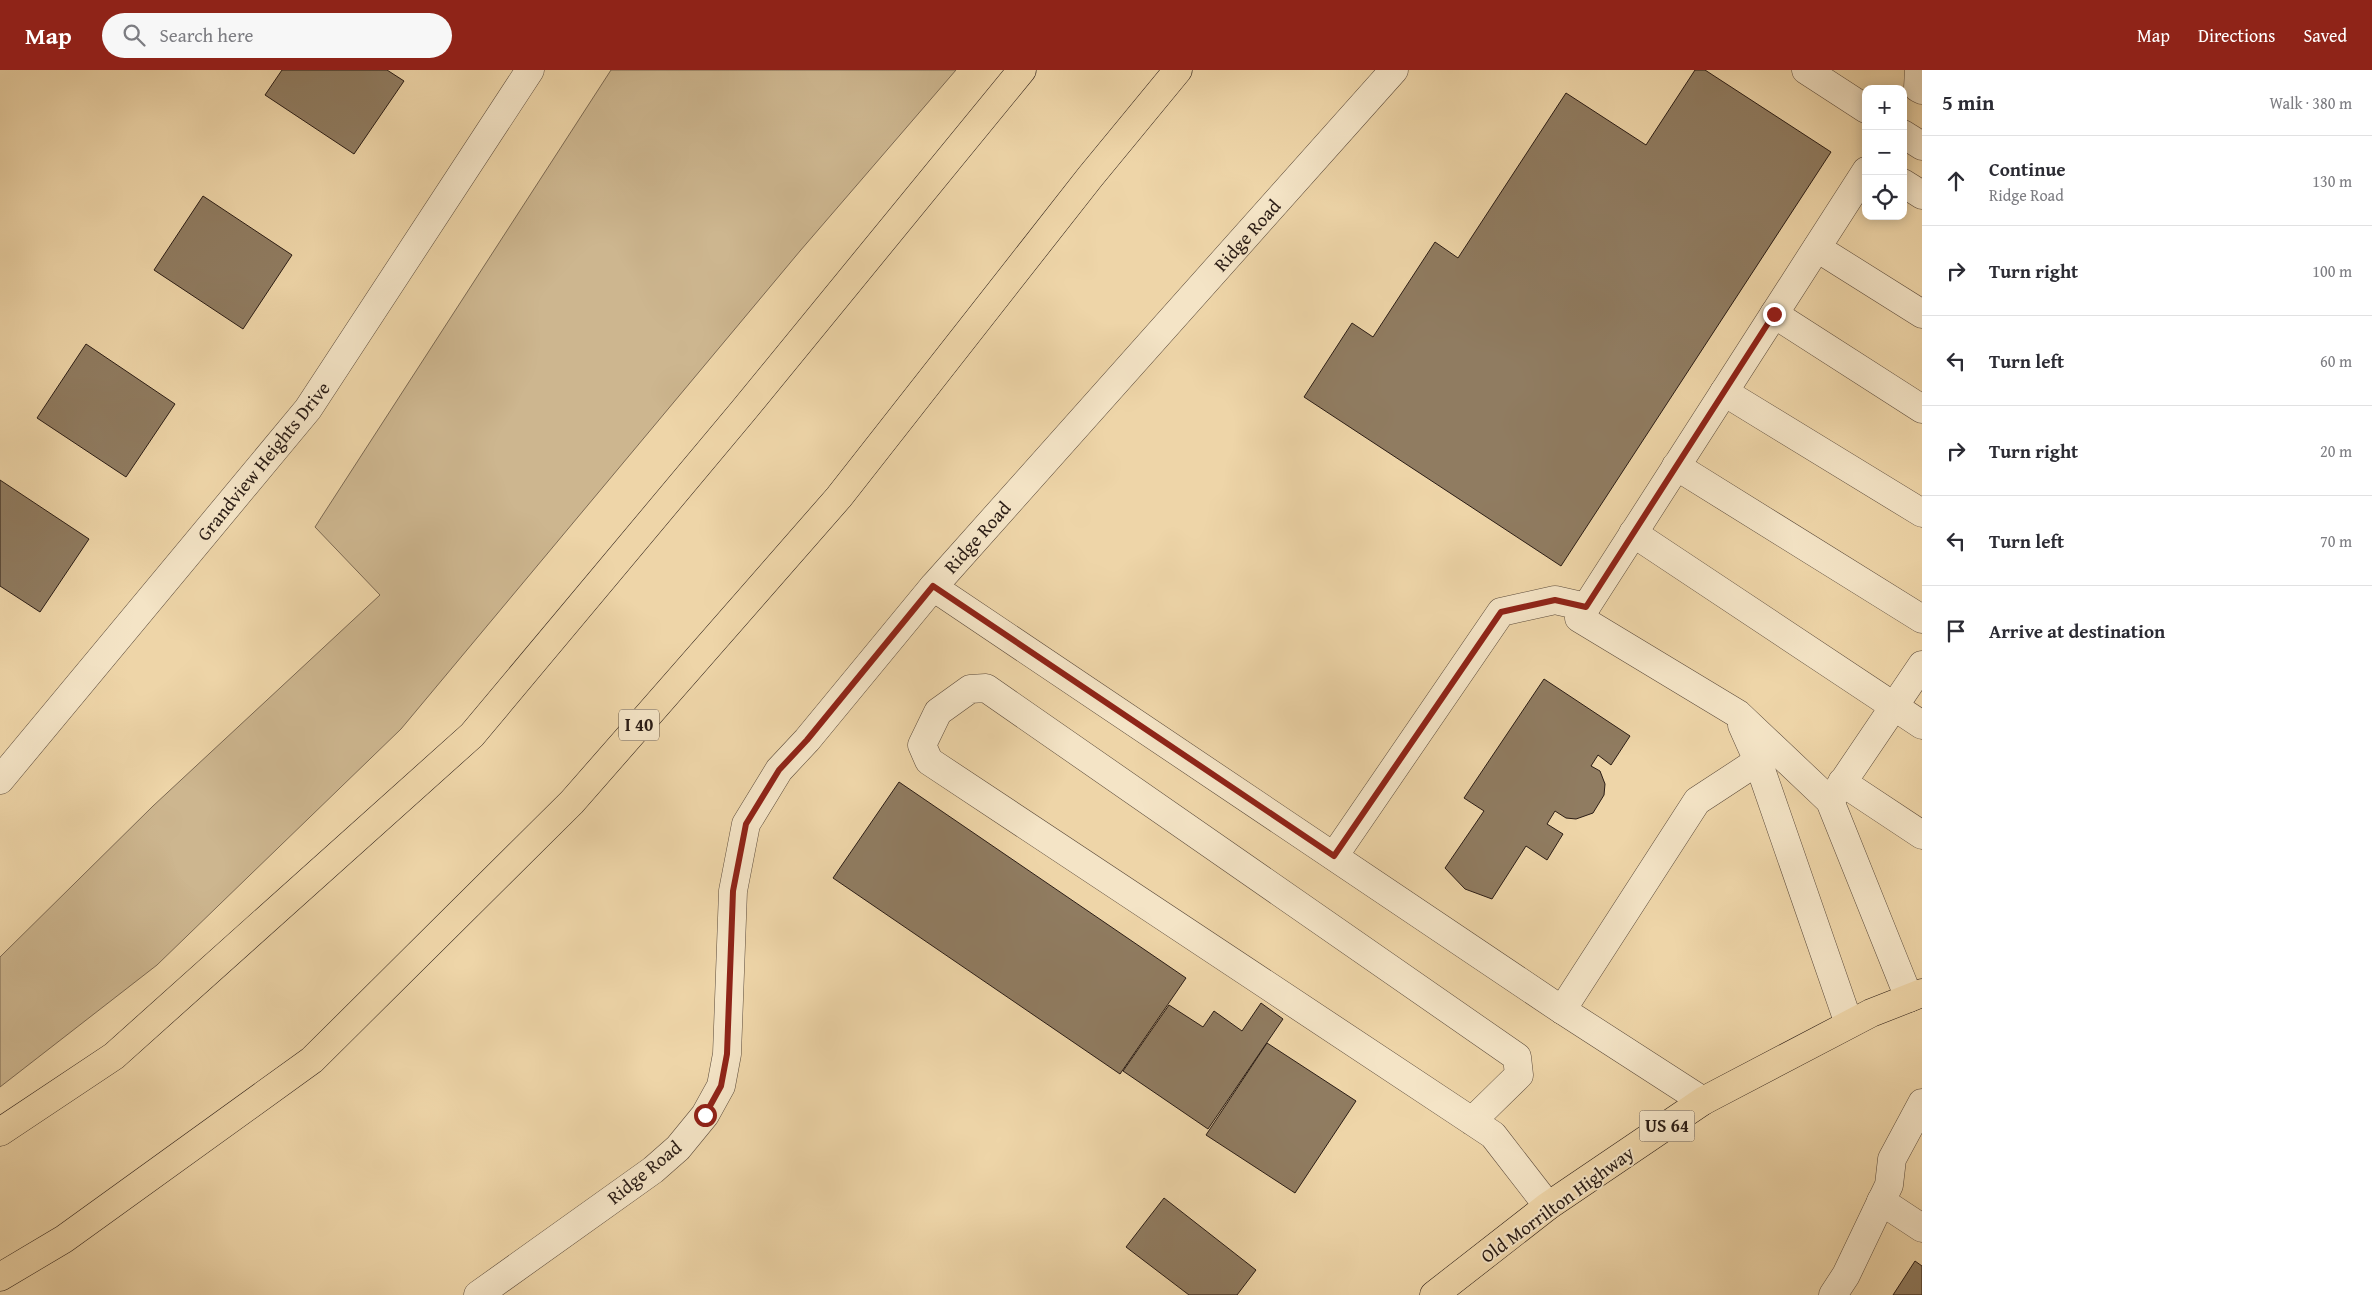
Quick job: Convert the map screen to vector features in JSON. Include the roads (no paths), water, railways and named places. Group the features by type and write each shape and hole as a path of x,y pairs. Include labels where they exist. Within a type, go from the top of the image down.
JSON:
{"main road":[{"path":"0,1132 114,1056 472,735 750,403 1022,70"},
{"name":"I 40","path":"0,1277 64,1240 312,1060 572,802 839,497 1090,177 1178,70"},
{"path":"1090,177 1191,70"},
{"name":"Old Morrilton Highway","path":"1434,1295 1548,1206 1704,1101 1849,1024 1915,995"}],"street":[{"name":"Grandview Heights Drive","path":"0,780 308,409 530,70"},
{"name":"Ridge Road","path":"478,1295 653,1170 678,1148 705,1115 721,1086 727,1054 733,891 746,824 779,770 807,740 933,586 1394,70"},
{"path":"1806,70 1862,106"},
{"path":"1918,70 1918,88 1922,90"},
{"path":"1907,137 1922,146"},
{"path":"1863,175 1579,618 1738,714 1836,792 1922,835"},
{"path":"1907,186 1922,195"},
{"path":"1817,248 1922,314"},
{"path":"1774,314 1922,409"},
{"path":"1724,392 1922,514"},
{"path":"1676,466 1922,619"},
{"path":"1633,533 1922,725"},
{"path":"933,586 1562,1010 1704,1101"},
{"path":"1334,856 1501,612 1555,600 1586,607"},
{"path":"1836,792 1922,665"},
{"path":"1472,1121 1520,1075 1518,1057 986,688 970,689 938,712 922,745 929,761 1472,1121 1493,1134 1548,1206"},
{"path":"1738,714 1758,761 1849,1024"},
{"path":"1562,1010 1697,801 1758,761"},
{"path":"1836,792 1915,995"},
{"path":"1833,1295 1846,1274 1889,1185 1892,1159 1922,1103"},
{"path":"1881,1201 1922,1228"}]}
